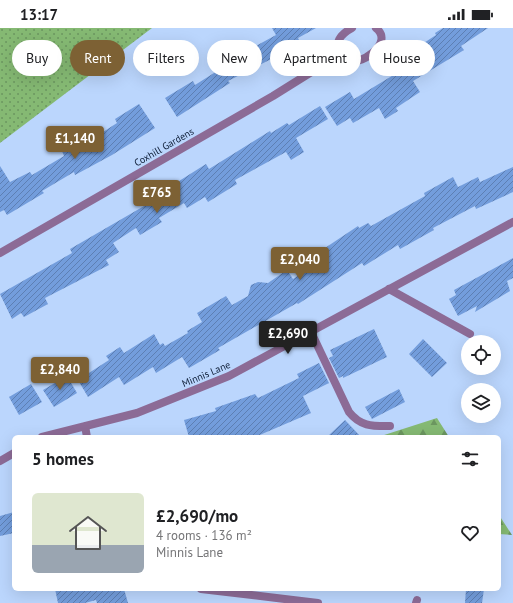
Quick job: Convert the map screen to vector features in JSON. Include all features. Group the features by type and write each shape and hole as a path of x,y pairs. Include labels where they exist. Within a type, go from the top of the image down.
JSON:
{"street":[{"path":"338,40 342,34 351,28"},
{"path":"361,59 369,56 379,48 382,39 379,29"},
{"name":"Coxhill Gardens","path":"0,253 273,96 305,76"},
{"name":"Minnis Lane","path":"50,435 137,413 229,376 513,222"},
{"path":"389,289 470,334"},
{"path":"310,332 349,412 355,420 366,426 390,426"},
{"path":"85,426 87,435"},
{"path":"0,461 12,454"},
{"path":"218,591 318,603"}],"green space":[{"path":"0,28 152,28 136,40 133,40 133,42 125,48 125,40 70,40 70,76 89,76 0,143"},
{"path":"437,418 448,435 384,435"},
{"path":"501,518 512,535 501,534"}],"building":[{"path":"272,28 316,28 298,38 299,40 270,40 270,60 262,64 262,43 276,35"},
{"path":"443,28 488,28 461,46 464,50 435,68 435,40 428,40 436,35 435,33"},
{"path":"209,76 238,76 228,81 230,83 177,117 165,98 193,81 195,85"},
{"path":"392,76 421,76 413,81 420,92 396,108 398,111 385,119 379,108 353,123 350,118 337,126 325,107 350,92 354,99"},
{"path":"139,104 155,128 112,155 75,175 74,172 42,191 44,193 7,215 4,210 0,212 0,166 10,182 30,172 32,175 64,156 62,151 87,137 89,141 117,123 115,119"},
{"path":"320,106 328,119 296,138 304,152 291,160 286,152 235,180 237,184 208,202 205,197 187,208 184,203 159,218 162,222 140,235 136,228 113,243 119,252 106,260 109,265 45,298 48,304 24,317 21,313 12,319 0,294 72,253 70,249 170,191 168,188 206,164 209,169 270,131 271,133 287,123 289,125"},
{"path":"513,167 513,192 476,209 475,206 433,228 434,230 400,249 398,245 364,266 362,263 298,304 297,303 218,348 220,350 189,368 182,357 156,373 153,367 124,385 119,377 88,397 78,380 109,360 106,356 120,347 124,353 154,334 160,345 163,343 165,346 188,333 187,331 202,322 197,313 226,296 232,305 248,296 251,285 258,282 268,283 287,270 293,279 318,263 313,256 358,226 359,228 368,223 371,226 425,196 424,193 453,177 458,187 478,177 480,182"},
{"path":"513,258 513,278 507,281 510,291 475,312 477,306 458,316 449,299 456,295 454,290"},
{"path":"374,329 387,357 343,378 343,376 339,378 329,358 333,356 330,350"},
{"path":"423,339 447,363 432,377 409,354"},
{"path":"319,363 329,383 303,396 311,413 260,435 188,435 184,420 216,411 215,408 255,394 258,398 299,378 297,374"},
{"path":"67,376 77,393 54,407 43,390"},
{"path":"31,384 42,402 19,415 9,397"},
{"path":"399,389 405,402 372,419 365,407"},
{"path":"345,420 359,435 329,435"},
{"path":"12,513 12,533 0,536 0,516"},
{"path":"55,591 125,591 128,603 97,603 96,600 85,603 58,603"},
{"path":"466,591 484,591 482,603 465,603"}]}
